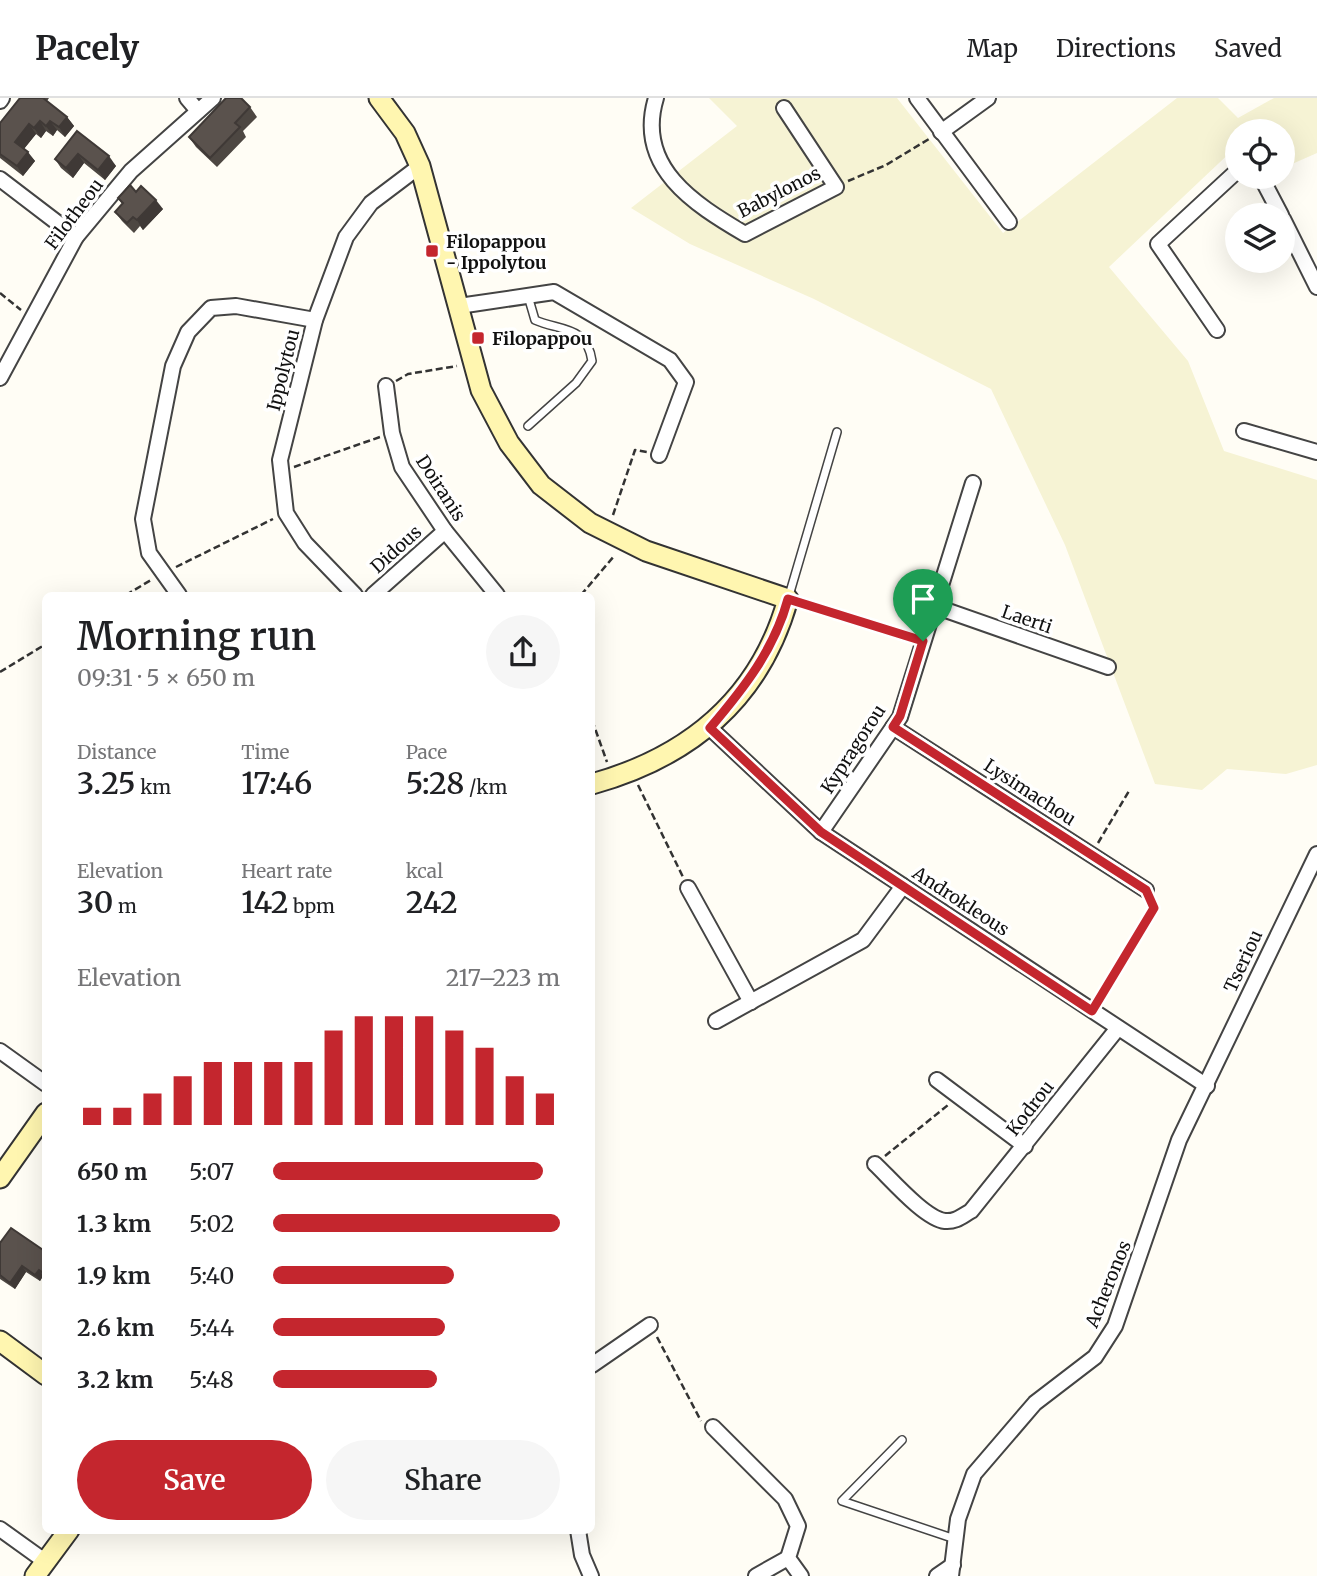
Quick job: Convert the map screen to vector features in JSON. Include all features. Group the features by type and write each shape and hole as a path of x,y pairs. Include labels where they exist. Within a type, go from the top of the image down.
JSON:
{"street":[{"path":"187,98 198,111"},
{"name":"Filotheou","path":"0,378 76,237 131,172 213,98"},
{"path":"379,98 405,133 420,166 481,390 509,443 541,485 590,523 646,551 788,599 781,623 756,671 710,728 622,775 595,783"},
{"name":"Babylonos","path":"656,98 649,121 657,159 696,205 745,234 835,187 784,108"},
{"path":"916,98 1009,222"},
{"path":"941,132 988,98"},
{"name":"Ippolytou","path":"352,592 305,543 286,513 280,460 315,320 346,237 371,203 420,166"},
{"path":"0,178 76,237"},
{"path":"1217,330 1158,244 1225,182"},
{"path":"1295,243 1317,287"},
{"path":"460,306 554,292 670,360 685,382 659,454"},
{"path":"177,592 149,553 143,519 173,366 188,332 211,309 236,306 315,320"},
{"name":"Doiranis","path":"386,386 392,433 402,467 445,531 495,592"},
{"path":"1244,431 1317,452"},
{"name":"Kypragorou","path":"821,832 900,716 973,483"},
{"name":"Didous","path":"376,592 445,531"},
{"name":"Laerti","path":"934,606 1108,667"},
{"name":"Lysimachou","path":"893,727 1146,890"},
{"name":"Androkleous","path":"710,728 821,832 1207,1086"},
{"name":"Tseriou","path":"1207,1086 1317,854"},
{"path":"716,1021 863,940 903,886"},
{"path":"688,888 751,1002"},
{"name":"Kodrou","path":"875,1164 928,1213 942,1221 956,1220 971,1211 1118,1028"},
{"path":"0,1051 42,1081"},
{"path":"937,1080 1025,1146"},
{"name":"Acheronos","path":"952,1571 958,1519 974,1474 1035,1403 1095,1356 1115,1326 1179,1140 1207,1086"},
{"path":"0,1178 42,1119"},
{"path":"595,1363 650,1325"},
{"path":"0,1341 42,1372"},
{"path":"713,1427 785,1499 798,1526 788,1558 756,1576"},
{"path":"0,1529 40,1569 66,1534"},
{"path":"579,1534 582,1555 591,1576"},
{"path":"788,1558 801,1576"},
{"path":"937,1576 952,1571"}],"lane":[{"path":"527,294 535,320 574,332 590,347 592,361 576,383 528,426"},
{"path":"788,599 837,432"},
{"path":"902,1440 842,1501 955,1539"}],"path":[{"path":"835,187 886,165 941,132"},
{"path":"0,293 32,318"},
{"path":"386,386 408,374 474,363"},
{"path":"281,472 392,433"},
{"path":"607,531 635,450 659,454"},
{"path":"131,592 162,573 286,513"},
{"path":"584,592 626,541"},
{"path":"788,599 923,641"},
{"path":"0,672 42,646"},
{"path":"595,726 688,888"},
{"path":"1090,854 1129,791"},
{"path":"1092,1011 1154,908 1146,890"},
{"path":"875,1164 958,1096"},
{"path":"650,1325 702,1423 713,1427"}],"shaded area":[{"path":"709,98 897,98 1003,233 1177,98 1218,98 1238,118 1274,98 1317,98 1317,153 1295,163 1295,119 1225,119 1225,157 1109,267 1188,361 1224,451 1317,480 1317,765 1286,774 1227,769 1202,790 1155,784 1065,545 991,389 814,299 690,244 631,208 737,126"}],"building":[{"path":"20,98 43,98 67,117 59,127 50,121 46,126 40,121 34,128 29,124 15,142 28,152 17,166 0,154 0,123"},
{"path":"226,98 241,98 250,107 235,123 240,127 210,158 189,137"},
{"path":"77,131 109,156 98,170 78,154 66,168 55,159"},
{"path":"130,185 136,192 141,186 156,200 137,220 133,217 127,223 115,212 123,203 118,198"},
{"path":"11,1228 42,1249 42,1272 39,1270 35,1275 22,1266 10,1283 0,1275 0,1243"}],"place":[{"name":"Filopappou - Ippolytou","path":"432,251"},
{"name":"Filopappou","path":"478,338"}],"route":[{"path":"788,599 923,641 900,716 893,727 1146,890 1154,908 1092,1011 821,832 710,728 756,671 781,623 788,599"}]}
